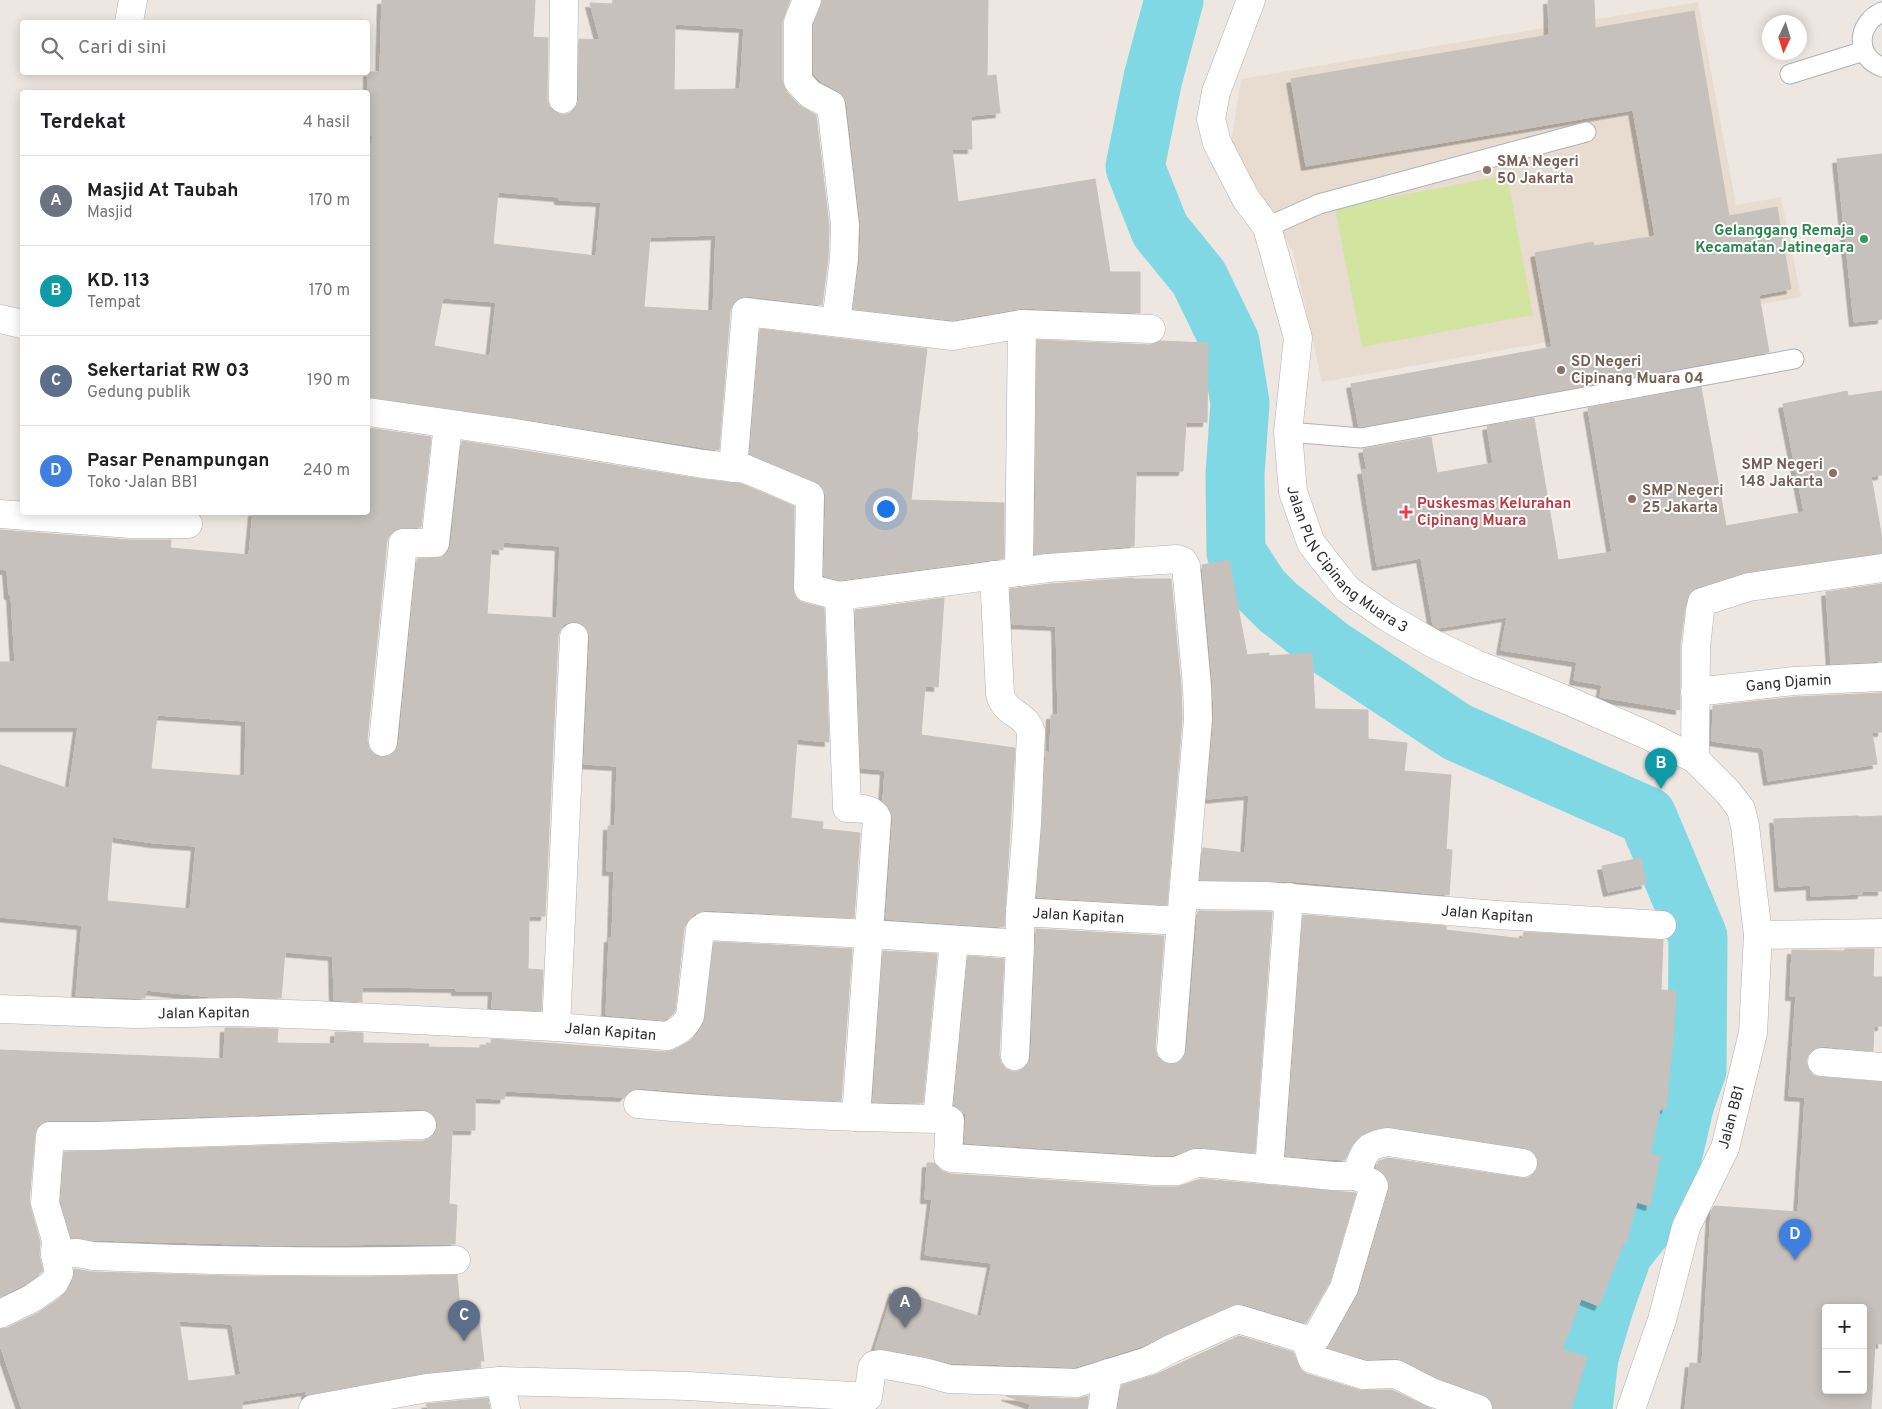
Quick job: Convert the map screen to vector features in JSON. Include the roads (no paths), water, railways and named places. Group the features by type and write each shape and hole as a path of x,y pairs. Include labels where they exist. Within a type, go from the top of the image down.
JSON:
{"street":[{"path":"128,20 133,0"},
{"path":"562,99 564,0"},
{"path":"808,0 798,22 798,81 810,94 831,105 844,225 844,259 836,322"},
{"name":"Jalan PLN Cipinang Muara 3","path":"1250,0 1216,92 1211,119 1217,143 1246,199 1267,228 1298,338 1288,432 1293,492 1311,543 1347,589 1387,617 1434,644 1476,664 1570,701 1649,736 1695,759 1727,791 1741,810 1747,835 1758,935"},
{"path":"733,468 746,312 953,336 1022,324 1151,329"},
{"path":"0,319 20,324"},
{"path":"1020,912 1027,823 1031,732 1024,718 1009,710 1002,703 1000,694 1022,324"},
{"path":"370,412 746,469 810,496 808,588 839,596 1048,568 1177,559 1183,561 1186,566 1197,686 1198,719 1171,1050"},
{"path":"383,742 403,543 434,543 448,424"},
{"path":"0,514 20,515"},
{"path":"33,515 131,518 188,524"},
{"path":"1695,759 1696,646 1702,602 1749,587 1882,568"},
{"path":"839,596 847,808 870,810 877,818 856,1117"},
{"name":"Jalan Kapitan","path":"556,1028 574,637"},
{"name":"Gang Djamin","path":"1695,692 1794,681 1882,677"},
{"path":"1269,1170 1289,897"},
{"name":"Jalan Kapitan","path":"0,1009 134,1014 235,1012 556,1028 667,1036 686,1024 690,1016 700,930 705,926 1020,944 1020,912 1183,908 1289,897 1497,915 1662,924"},
{"path":"1758,935 1882,933"},
{"name":"Jalan BB1","path":"1630,1409 1662,1320 1686,1227 1724,1148 1753,1033 1758,935"},
{"path":"936,1119 954,941"},
{"path":"1015,1056 1020,944"},
{"path":"1822,1062 1882,1067"},
{"path":"313,1409 427,1388 500,1381 688,1386 868,1403 872,1368 874,1365 880,1364 924,1372 949,1379 1078,1383 1148,1361 1238,1319 1311,1341 1316,1338 1344,1288 1374,1186 1372,1183 1356,1176 1333,1176 1202,1162 1177,1171 1154,1171 950,1158 948,1154 950,1121 698,1110 638,1104"},
{"path":"0,1314 54,1284 59,1273 55,1254 56,1240 45,1203 50,1136 422,1125"},
{"path":"1356,1176 1366,1150 1375,1143 1388,1142 1523,1163"},
{"path":"55,1254 77,1253 93,1256 205,1261 374,1262 456,1260"},
{"path":"1306,1340 1312,1358 1364,1374 1396,1374 1431,1392 1478,1409"},
{"path":"1102,1409 1108,1373"},
{"path":"500,1381 506,1409"}],"lane":[{"path":"1881,8 1864,28 1862,40 1864,51 1870,61 1882,67"},
{"path":"1790,74 1864,51"},
{"path":"1267,228 1319,204 1586,132"},
{"path":"1288,432 1361,438 1794,359"}],"waterway":[{"path":"1174,0 1153,78 1135,167 1160,230 1199,278 1230,342 1240,403 1235,474 1236,552 1260,589 1278,607 1330,648 1457,732 1647,816 1698,937 1697,1070 1685,1103 1661,1205 1623,1253 1605,1304 1589,1357 1583,1409"}],"place":[{"name":"SMA Negeri 50 Jakarta","path":"1487,170"},
{"name":"Gelanggang Remaja Kecamatan Jatinegara","path":"1864,239"},
{"name":"SD Negeri Cipinang Muara 04","path":"1561,370"},
{"name":"SMP Negeri 148 Jakarta","path":"1833,473"},
{"name":"SMP Negeri 25 Jakarta","path":"1632,499"},
{"name":"Puskesmas Kelurahan Cipinang Muara","path":"1406,512"},
{"name":"KD. 113","path":"1661,789"},
{"name":"Pasar Penampungan","path":"1795,1260"},
{"name":"Masjid At Taubah","path":"905,1328"},
{"name":"Sekertariat RW 03","path":"464,1341"}]}
